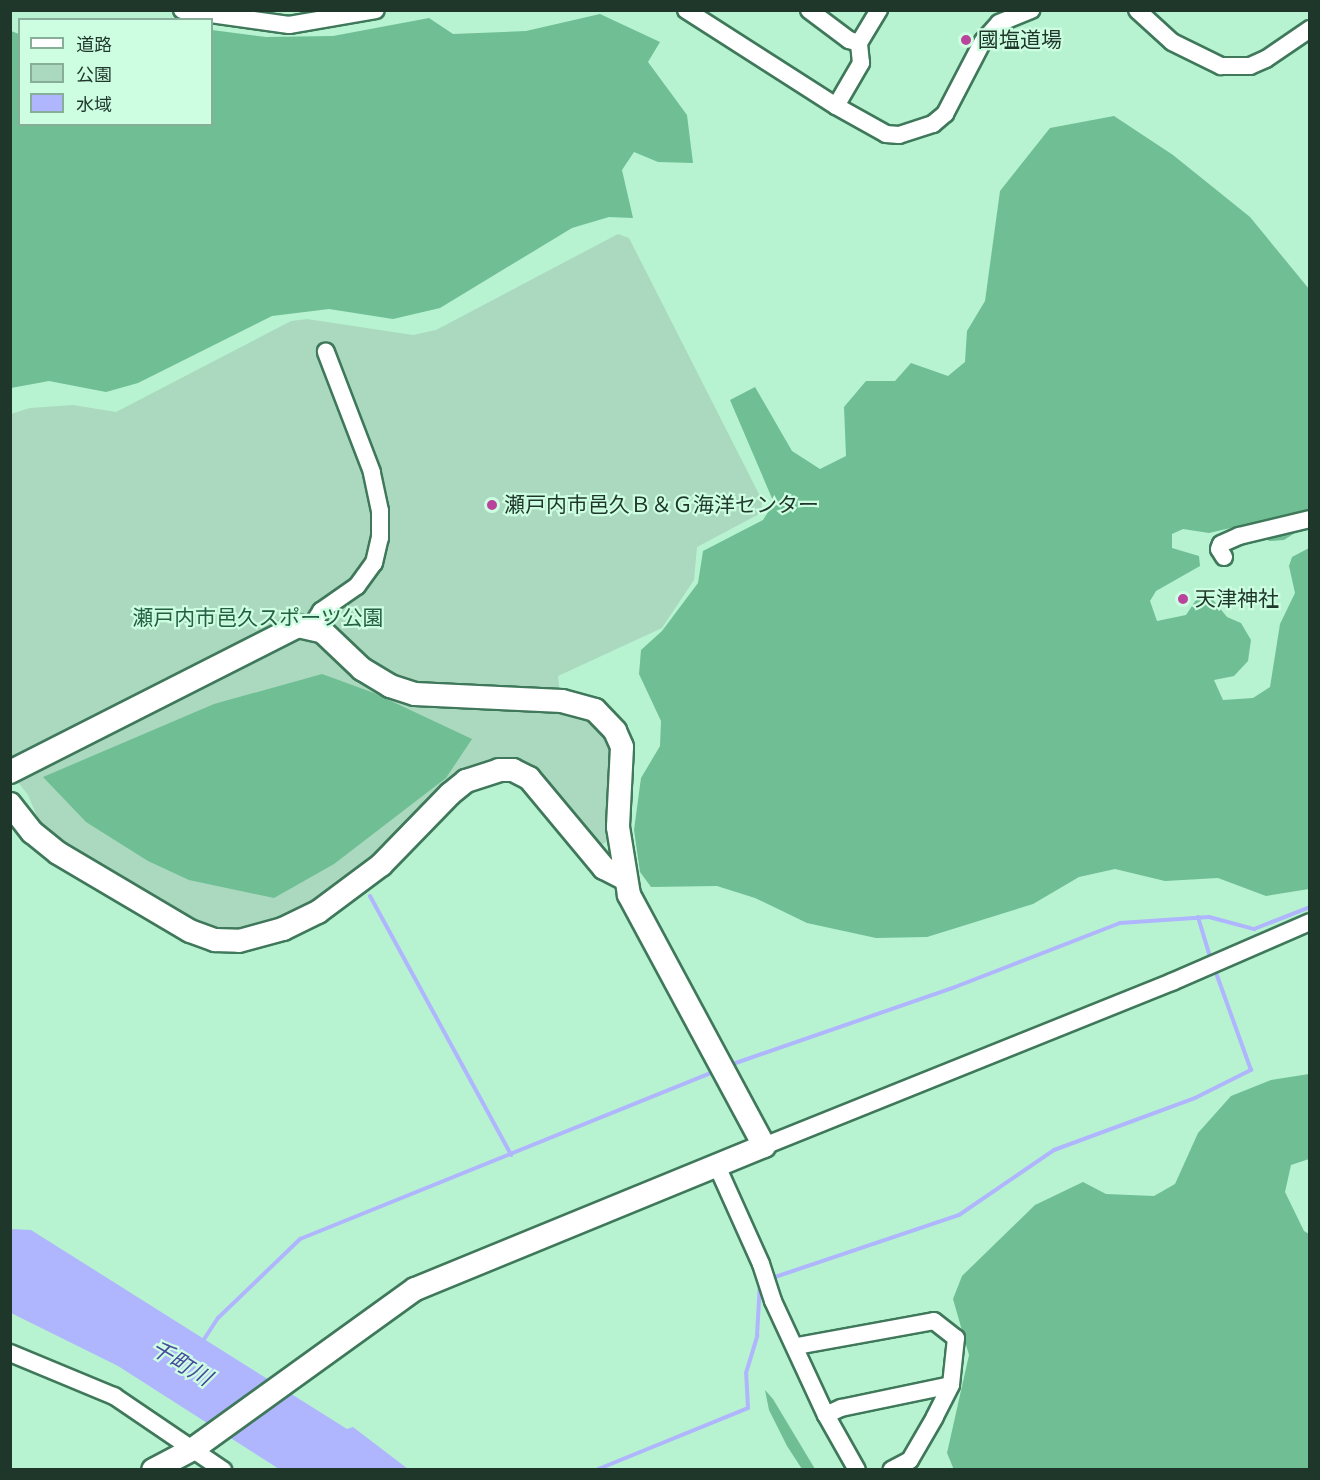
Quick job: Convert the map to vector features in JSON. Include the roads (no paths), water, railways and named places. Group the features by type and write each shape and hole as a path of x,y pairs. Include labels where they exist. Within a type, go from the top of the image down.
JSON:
{"street":[{"path":"182,10 290,25 376,10"},
{"path":"686,10 836,106 886,134 906,134 933,124 945,114 983,41 1006,15 1031,10"},
{"path":"809,10 849,40 860,43"},
{"path":"836,106 861,63 860,43 879,10"},
{"path":"1144,12 1172,42 1221,66 1250,66 1266,59 1310,30"},
{"path":"311,627 321,611 357,586 374,563 380,538 380,511 372,472 326,352"},
{"path":"1224,557 1219,549 1230,540 1258,528 1310,519"},
{"path":"10,772 281,632 311,627 323,632 362,669 390,686 415,694 578,703 605,718 622,747 618,827 624,878 640,918 764,1146"},
{"path":"10,804 32,832 58,853 190,931 215,940 239,941 272,932 318,912 381,865 450,794 475,777 499,770 513,770 529,778 604,868 624,878"},
{"path":"153,1470 198,1446 415,1289 1172,982 1310,922"},
{"path":"717,1166 767,1278 773,1301 796,1346 826,1415 857,1470"},
{"path":"796,1346 934,1321 956,1338 951,1385 910,1460 891,1470"},
{"path":"10,1353 114,1396 198,1446 223,1470"},
{"path":"826,1415 841,1408 951,1385"}],"water":[{"name":"千町川","path":"10,1229 31,1230 347,1429 353,1427 408,1469 279,1469 118,1366 11,1313"}],"waterway":[{"path":"370,896 511,1155"},
{"path":"730,1065 955,987 1120,923 1209,917 1254,929 1310,907"},
{"path":"1198,917 1211,960"},
{"path":"769,1279 959,1215 1054,1150 1195,1098 1251,1070 1215,970"},
{"path":"201,1344 218,1318 300,1239 715,1071"},
{"path":"596,1470 748,1408 746,1373 757,1336 760,1283"}],"place":[{"name":"國塩道場","path":"966,40"},
{"name":"瀬戸内市邑久Ｂ＆Ｇ海洋センター","path":"492,505"},
{"name":"天津神社","path":"1183,599"}],"park label":[{"name":"瀬戸内市邑久スポーツ公園","path":"258,618"}]}
